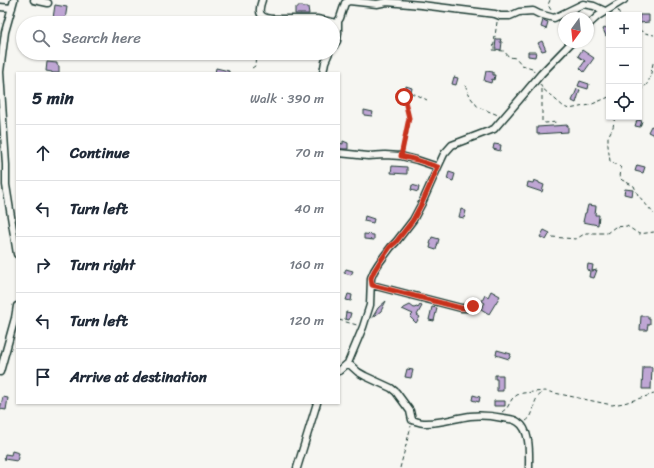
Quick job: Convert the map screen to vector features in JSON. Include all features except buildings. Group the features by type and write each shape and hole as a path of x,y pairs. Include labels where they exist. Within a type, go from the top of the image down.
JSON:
{"street":[{"path":"14,0 5,32 0,72 6,185 16,248"},
{"path":"34,0 48,3"},
{"path":"261,16 260,7 262,0"},
{"path":"594,20 624,0"},
{"path":"340,18 345,3 348,1 377,4 387,2 421,5 462,9 505,16 510,16 519,12 533,11 554,18 584,4 594,6 605,11"},
{"path":"0,7 12,8"},
{"path":"340,370 348,362 363,327 370,305 372,285 371,278 374,271 390,247 396,242 413,220 444,154 452,145 494,129 541,74 566,48"},
{"path":"323,72 326,60"},
{"path":"340,153 368,156 401,156 438,167"},
{"path":"372,285 461,308 473,306"},
{"path":"0,372 16,312"},
{"path":"348,362 358,372 391,388 396,392 410,410 412,420 423,423 435,423 471,416 513,419 520,423 527,436 529,444 529,468"},
{"path":"297,468 317,404"}],"path":[{"path":"550,0 548,5 554,18"},
{"path":"642,32 654,35"},
{"path":"252,68 255,66 255,60"},
{"path":"642,89 649,80 654,60"},
{"path":"465,85 471,98 478,107 504,117"},
{"path":"542,88 542,121 545,123 558,122"},
{"path":"401,156 409,118 404,95 407,93 414,93 427,100"},
{"path":"614,120 608,137 610,161 621,168 620,178 634,186 638,195 654,214"},
{"path":"552,237 576,239 586,233 607,233 615,227 627,226 639,234 654,232"},
{"path":"340,320 363,327"},
{"path":"497,417 507,408 512,399 523,393 545,391 612,405 624,404 654,394"},
{"path":"520,423 530,419 536,399 545,391"},
{"path":"400,468 412,420"}],"route":[{"path":"404,97 409,118 401,156 438,167 413,220 396,242 390,247 374,271 371,278 372,285 461,308 473,306"}]}
